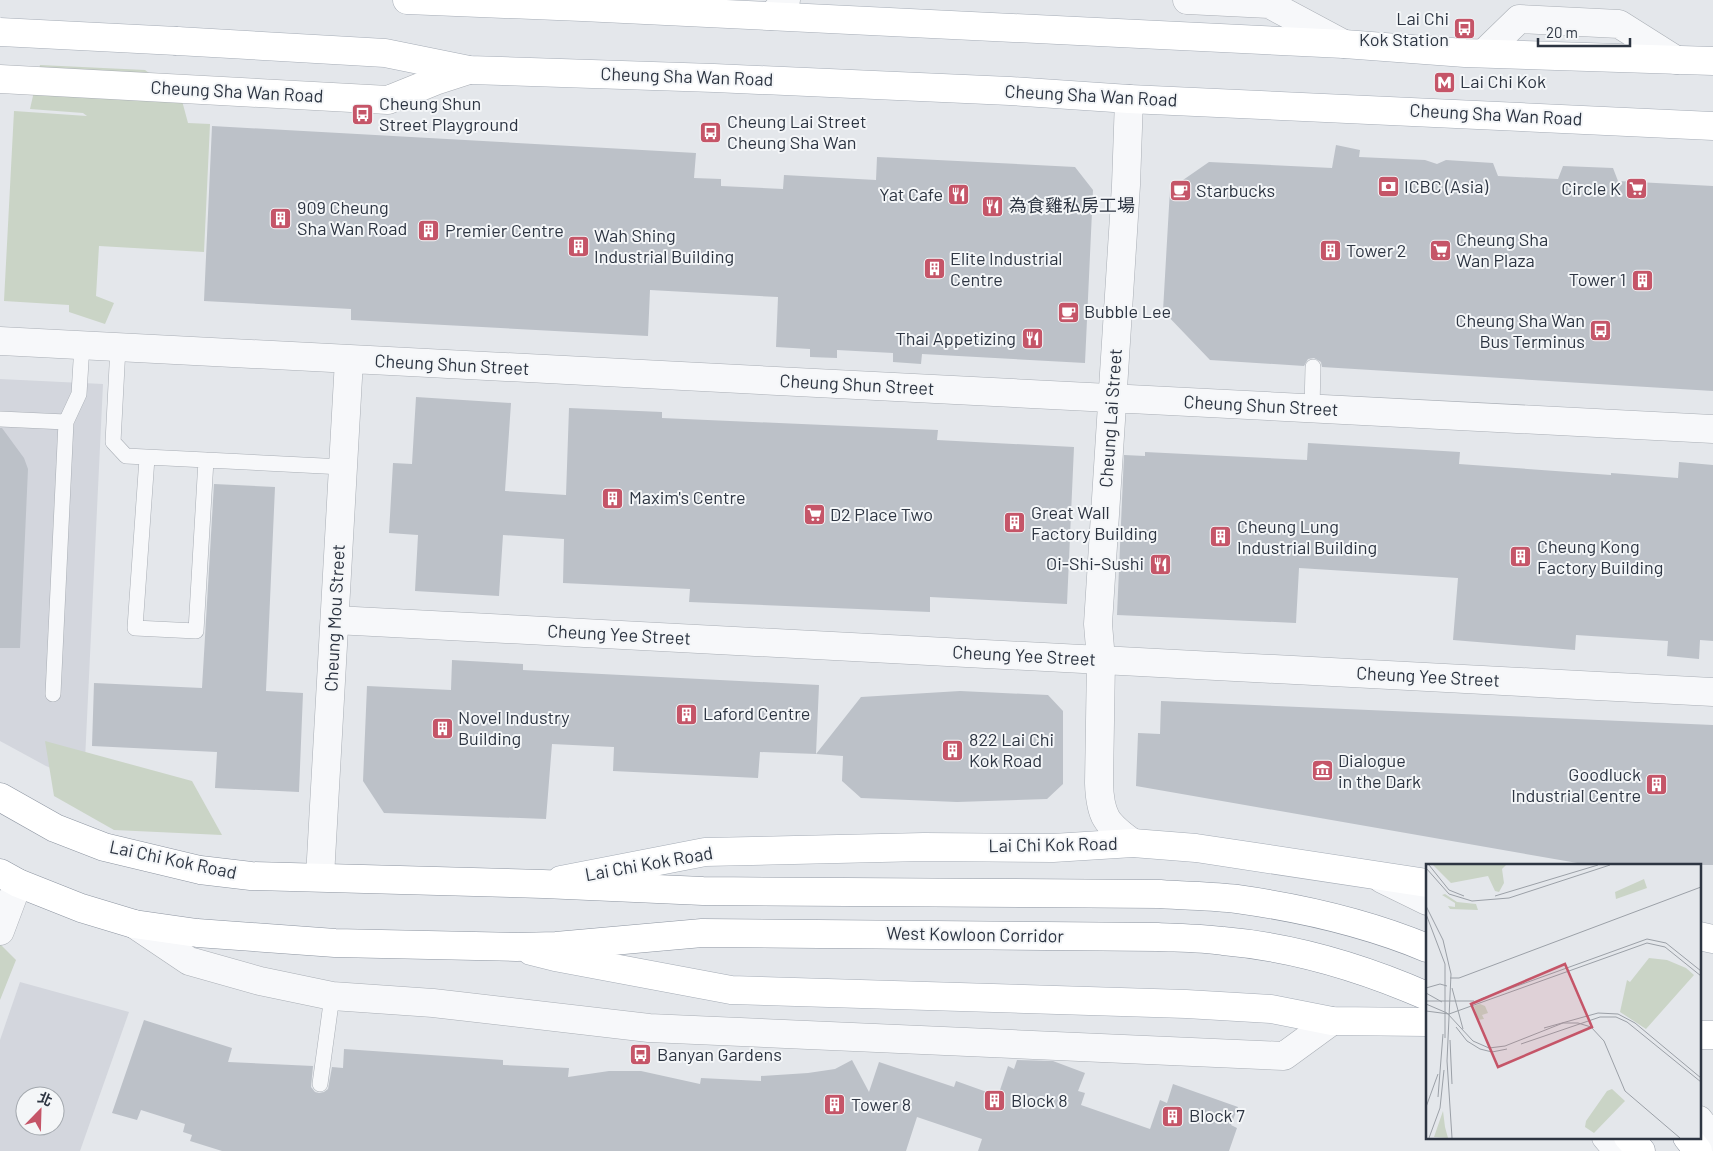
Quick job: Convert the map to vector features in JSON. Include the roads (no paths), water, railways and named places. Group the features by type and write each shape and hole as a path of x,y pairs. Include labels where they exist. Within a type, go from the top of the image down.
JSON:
{"main road":[{"path":"407,0 778,8 1484,54 1713,61"},
{"name":"Cheung Sha Wan Road","path":"0,32 385,52 469,70 1010,90 1129,99 1713,126"},
{"name":"Cheung Sha Wan Road","path":"0,79 388,100 469,70"},
{"name":"Lai Chi Kok Road","path":"0,797 55,828 104,847 200,870 250,876 543,884 705,852 924,847 1053,848 1133,843 1196,848 1426,883"},
{"path":"9,878 81,908 134,924 197,933 335,943 516,947 555,957 731,990 1231,1006 1271,1008 1332,1021 1426,1022"},
{"path":"543,884 703,891 1160,894 1235,899 1297,909 1354,923 1426,948"},
{"name":"West Kowloon Corridor","path":"516,947 556,946 702,932 1158,937 1224,940 1287,951 1351,967 1426,996"},
{"path":"1700,936 1713,939"},
{"path":"1700,1035 1713,1035"},
{"path":"1629,1138 1641,1151"},
{"path":"1688,1138 1698,1151"}],"street":[{"path":"1187,0 1269,4 1344,44"},
{"path":"1484,54 1519,19 1619,24 1676,60"},
{"name":"Cheung Lai Street","path":"1129,99 1126,185 1098,624 1101,660 1100,801 1104,816 1118,832 1133,843"},
{"name":"Cheung Shun Street","path":"0,341 1713,429"},
{"name":"Cheung Mou Street","path":"320,877 349,360"},
{"name":"Cheung Yee Street","path":"335,620 1713,692"},
{"name":"Lai Chi Kok Road","path":"1372,874 1426,901"},
{"path":"0,932 9,878"},
{"path":"134,924 189,961 260,981 332,996 433,1003 649,1028 1284,1056 1332,1021"},
{"path":"1700,1121 1713,1138"},
{"path":"1607,1138 1618,1151"}],"lane":[{"path":"52,694 66,422 79,394 82,345"},
{"path":"118,347 113,442 126,456 343,468"},
{"path":"1312,408 1313,367"},
{"path":"0,419 66,422"},
{"path":"147,458 135,628 196,631 206,460"},
{"path":"320,1084 332,996"}],"place":[{"name":"Lai Chi Kok Station","path":"1465,29"},
{"name":"Lai Chi Kok","path":"1444,82"},
{"name":"Cheung Shun Street Playground","path":"363,114"},
{"name":"Cheung Lai Street Cheung Sha Wan","path":"711,132"},
{"name":"ICBC (Asia)","path":"1388,187"},
{"name":"Circle K","path":"1637,189"},
{"name":"Starbucks","path":"1180,191"},
{"name":"Yat Cafe","path":"959,195"},
{"name":"為食雞私房工場","path":"993,206"},
{"name":"909 Cheung Sha Wan Road","path":"281,218"},
{"name":"Premier Centre","path":"429,231"},
{"name":"Wah Shing Industrial Building","path":"578,246"},
{"name":"Cheung Sha Wan Plaza","path":"1440,250"},
{"name":"Tower 2","path":"1330,251"},
{"name":"Elite Industrial Centre","path":"934,269"},
{"name":"Tower 1","path":"1642,280"},
{"name":"Bubble Lee","path":"1068,312"},
{"name":"Cheung Sha Wan Bus Terminus","path":"1601,331"},
{"name":"Thai Appetizing","path":"1032,339"},
{"name":"Maxim's Centre","path":"613,498"},
{"name":"D2 Place Two","path":"814,515"},
{"name":"Great Wall Factory Building","path":"1015,523"},
{"name":"Cheung Lung Industrial Building","path":"1221,537"},
{"name":"Cheung Kong Factory Building","path":"1521,557"},
{"name":"Oi-Shi-Sushi","path":"1160,564"},
{"name":"Laford Centre","path":"687,714"},
{"name":"Novel Industry Building","path":"442,728"},
{"name":"822 Lai Chi Kok Road","path":"953,750"},
{"name":"Dialogue in the Dark","path":"1322,771"},
{"name":"Goodluck Industrial Centre","path":"1657,785"},
{"name":"Banyan Gardens","path":"641,1055"},
{"name":"Block 8","path":"995,1101"},
{"name":"Tower 8","path":"835,1105"},
{"name":"Block 7","path":"1173,1116"}]}
